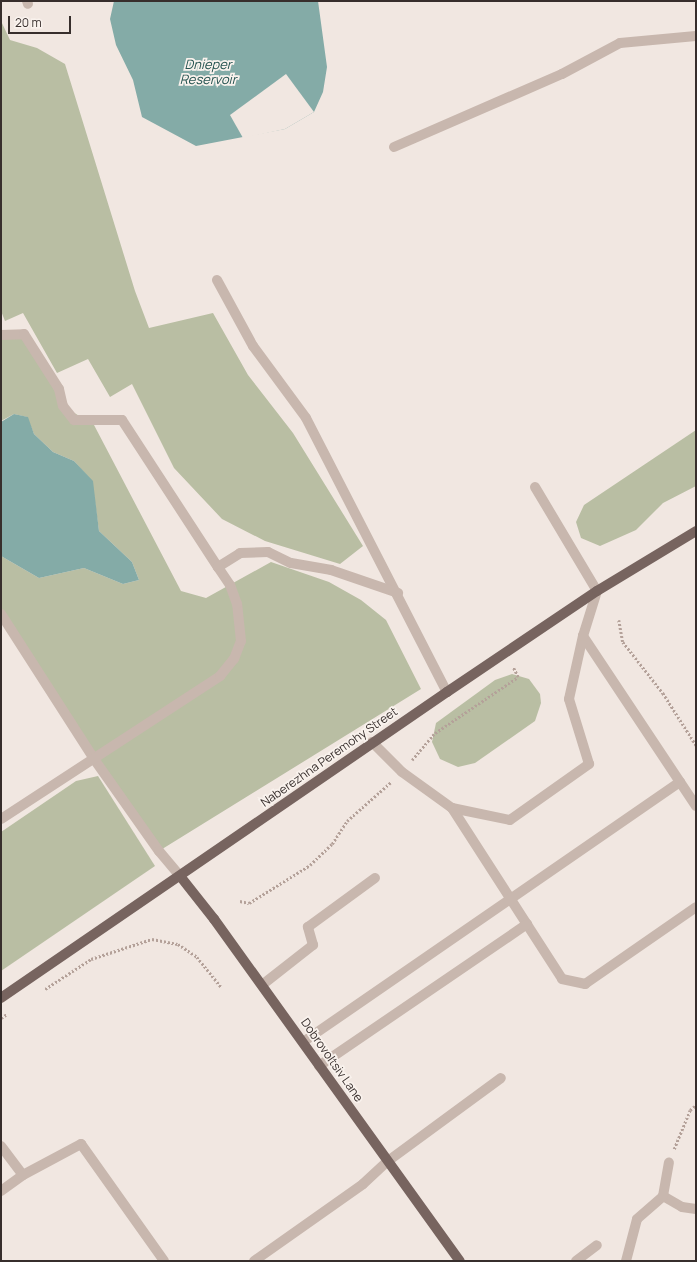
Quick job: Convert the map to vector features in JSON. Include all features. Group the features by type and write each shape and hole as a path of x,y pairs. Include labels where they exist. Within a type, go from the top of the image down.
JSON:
{"main road":[{"name":"Naberezhna Peremohy Street","path":"677,543 696,526"},
{"name":"Naberezhna Peremohy Street","path":"1,998 180,876 372,742 597,591 696,531"},
{"name":"Dobrovoltsiv Lane","path":"180,876 262,985 456,1259"}],"street":[{"path":"394,147 562,74 620,43 696,36"},
{"path":"217,280 253,346 306,418 398,593 447,692"},
{"path":"1,335 24,334 59,389 63,406 74,420 122,420 230,585 237,604 241,641 234,658 220,676 1,819"},
{"path":"452,808 510,820 589,764 569,699 583,636 597,591 535,487"},
{"path":"218,567 240,552 268,552 291,563 331,570 398,593"},
{"path":"1,614 94,759 159,851 180,876"},
{"path":"583,636 696,806"},
{"path":"372,742 402,772 452,808 562,978 585,984 696,907"},
{"path":"303,1042 509,898 680,782"},
{"path":"262,985 313,945 308,927 375,878"},
{"path":"319,1066 527,924"},
{"path":"254,1261 363,1184 388,1161 501,1078"},
{"path":"1,1190 81,1144 164,1261"},
{"path":"1,1146 23,1176"},
{"path":"626,1261 637,1219 663,1196 669,1163"},
{"path":"663,1196 682,1207 696,1209"},
{"path":"576,1261 598,1245"}],"path":[{"path":"619,620 623,642 663,693 696,745"},
{"path":"240,902 249,902 310,865 332,844 347,821 402,772 435,733 518,677 505,653"},
{"path":"39,993 91,960 152,939 178,944 197,957 221,987"},
{"path":"1,1018 14,1009"},
{"path":"669,1163 690,1110 696,1106"}],"green space":[{"path":"1,21 10,40 37,48 65,64 135,291 149,328 213,313 248,375 293,433 363,546 340,564 265,541 222,519 174,468 132,384 110,397 88,359 57,373 23,313 5,321 1,311"},
{"path":"24,334 63,406 94,425 181,591 206,598 271,562 329,582 361,600 386,620 421,689 159,851 1,615 1,556 39,578 84,568 123,584 139,580 132,562 99,531 92,481 74,461 53,452 34,434 27,417 14,414 1,421 1,335"},
{"path":"696,430 696,486 663,503 636,530 600,546 581,538 576,522 584,505"},
{"path":"512,674 529,679 540,694 541,703 535,721 475,763 458,767 440,759 432,742 436,723 495,680"},
{"path":"98,776 155,866 1,971 1,832 76,781"}],"water":[{"name":"Dnieper Reservoir","path":"114,1 318,1 327,67 323,92 314,112 285,129 196,146 142,117 133,80 116,45 110,19"},
{"path":"14,414 28,417 34,434 53,452 74,461 93,481 99,531 132,562 139,580 123,584 84,568 39,578 1,556 1,422"}],"pier":[{"path":"286,74 314,112 285,129 243,138 230,115"}]}
